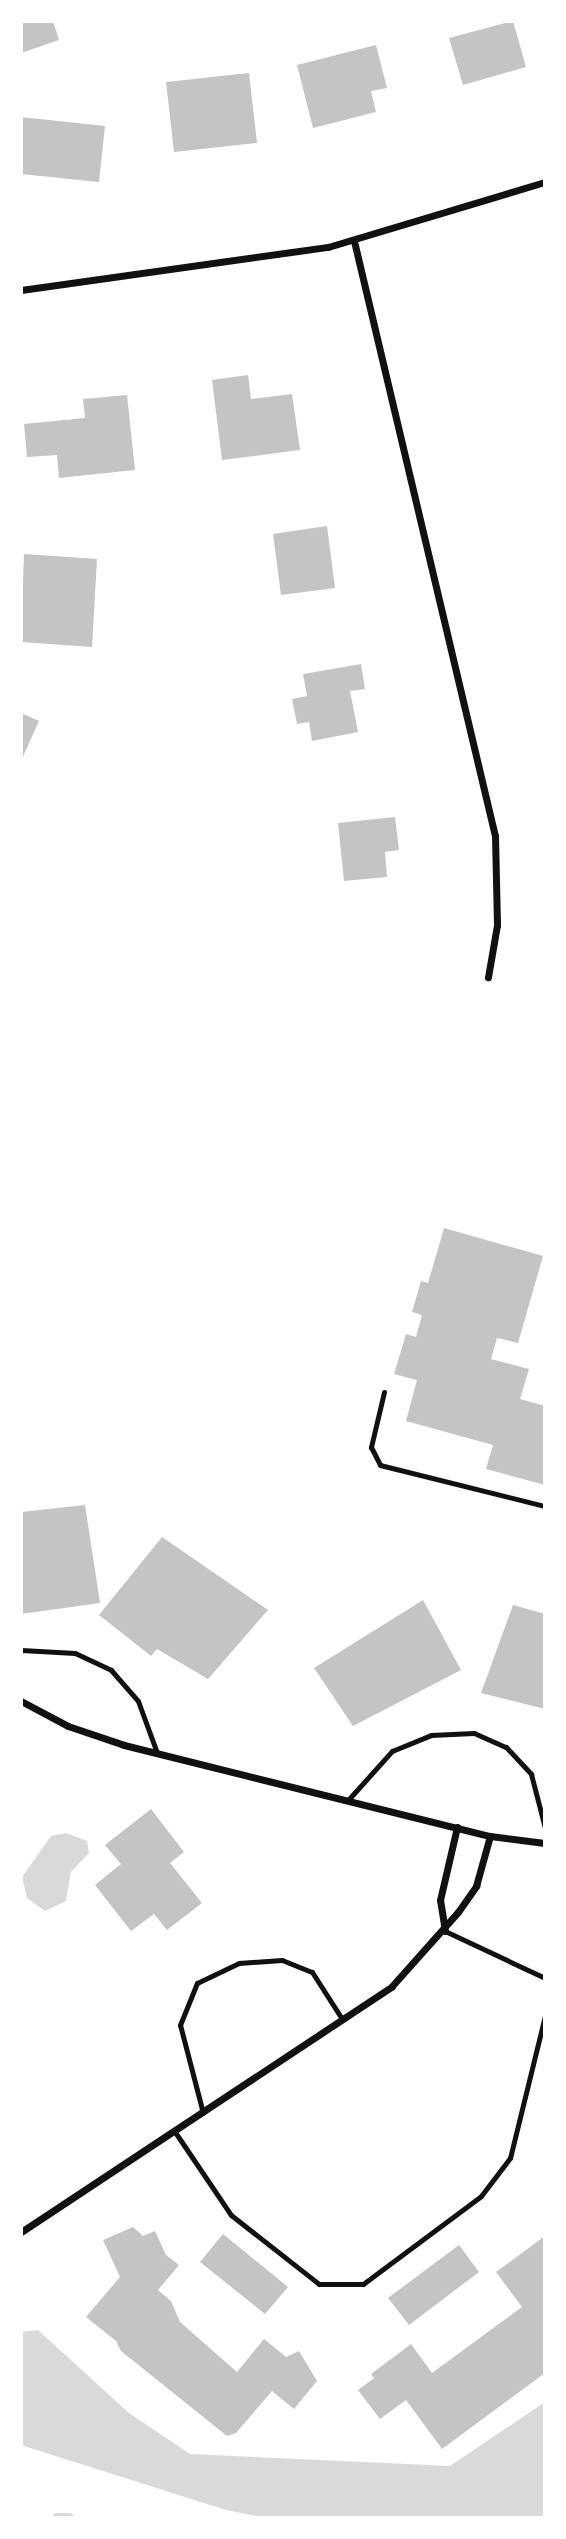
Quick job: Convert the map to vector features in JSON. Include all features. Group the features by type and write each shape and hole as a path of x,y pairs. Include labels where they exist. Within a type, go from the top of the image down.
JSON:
{"street":[{"path":"21,290 354,241 545,182"},
{"path":"354,241 495,835 497,925 488,977"},
{"path":"21,1701 68,1726 157,1753 490,1836 545,1843"},
{"path":"445,1931 440,1900 457,1827"},
{"path":"21,2232 392,1986 445,1931 476,1885 490,1836"}],"lane":[{"path":"384,1392 370,1447 380,1465 545,1506"},
{"path":"21,1650 75,1653 111,1670 138,1701 157,1753"},
{"path":"348,1800 391,1751 431,1735 474,1733 506,1747 531,1774 545,1828"},
{"path":"445,1931 545,1978"},
{"path":"203,2113 180,2025 197,1983 239,1962 282,1960 313,1972 342,2019"},
{"path":"175,2132 231,2215 319,2284 363,2284 481,2196 510,2158 545,2015"}],"shaded area":[{"path":"66,1833 87,1841 89,1853 71,1872 66,1901 45,1911 27,1898 22,1877 51,1836"},
{"path":"38,2330 129,2413 190,2454 450,2466 545,2402 545,2518 266,2518 226,2510 21,2445 21,2332"}],"building":[{"path":"21,21 53,21 59,40 21,53"},
{"path":"513,21 526,67 463,85 449,38"},
{"path":"376,45 387,88 371,91 376,112 313,128 297,65"},
{"path":"249,73 257,143 174,152 166,82"},
{"path":"21,117 105,126 99,182 21,174"},
{"path":"248,375 251,399 292,394 300,450 222,460 212,380"},
{"path":"127,395 135,470 59,478 57,455 27,457 24,424 85,418 83,399"},
{"path":"327,526 335,588 281,595 273,534"},
{"path":"24,554 97,559 92,647 21,642"},
{"path":"361,664 365,689 350,691 358,732 312,741 309,722 297,724 292,699 307,696 303,674"},
{"path":"21,713 39,721 21,761"},
{"path":"395,817 399,850 385,852 387,877 344,881 338,823"},
{"path":"444,1228 543,1256 518,1343 497,1338 491,1359 529,1369 520,1399 545,1406 545,1485 486,1469 493,1445 406,1421 417,1380 394,1374 406,1334 416,1337 422,1315 412,1312 421,1281 428,1283"},
{"path":"85,1505 100,1603 21,1614 21,1512"},
{"path":"162,1537 268,1610 208,1679 157,1649 151,1656 99,1615"},
{"path":"423,1600 461,1670 353,1726 314,1668"},
{"path":"513,1605 545,1614 545,1709 481,1693"},
{"path":"151,1809 184,1852 170,1863 202,1903 167,1930 154,1914 131,1931 95,1885 121,1864 105,1845"},
{"path":"133,2227 143,2236 155,2231 166,2255 179,2265 158,2290 171,2301 180,2322 237,2372 264,2339 286,2357 299,2351 317,2381 294,2409 272,2391 236,2433 227,2436 121,2351 116,2341 86,2317 120,2277 103,2240"},
{"path":"223,2234 288,2287 265,2314 200,2262"},
{"path":"545,2236 545,2373 442,2449 406,2400 380,2419 358,2390 374,2378 371,2374 411,2344 432,2373 522,2307 496,2272"},
{"path":"459,2245 479,2272 409,2325 388,2298"}],"waterway":[{"path":"57,2518 69,2518"}]}
